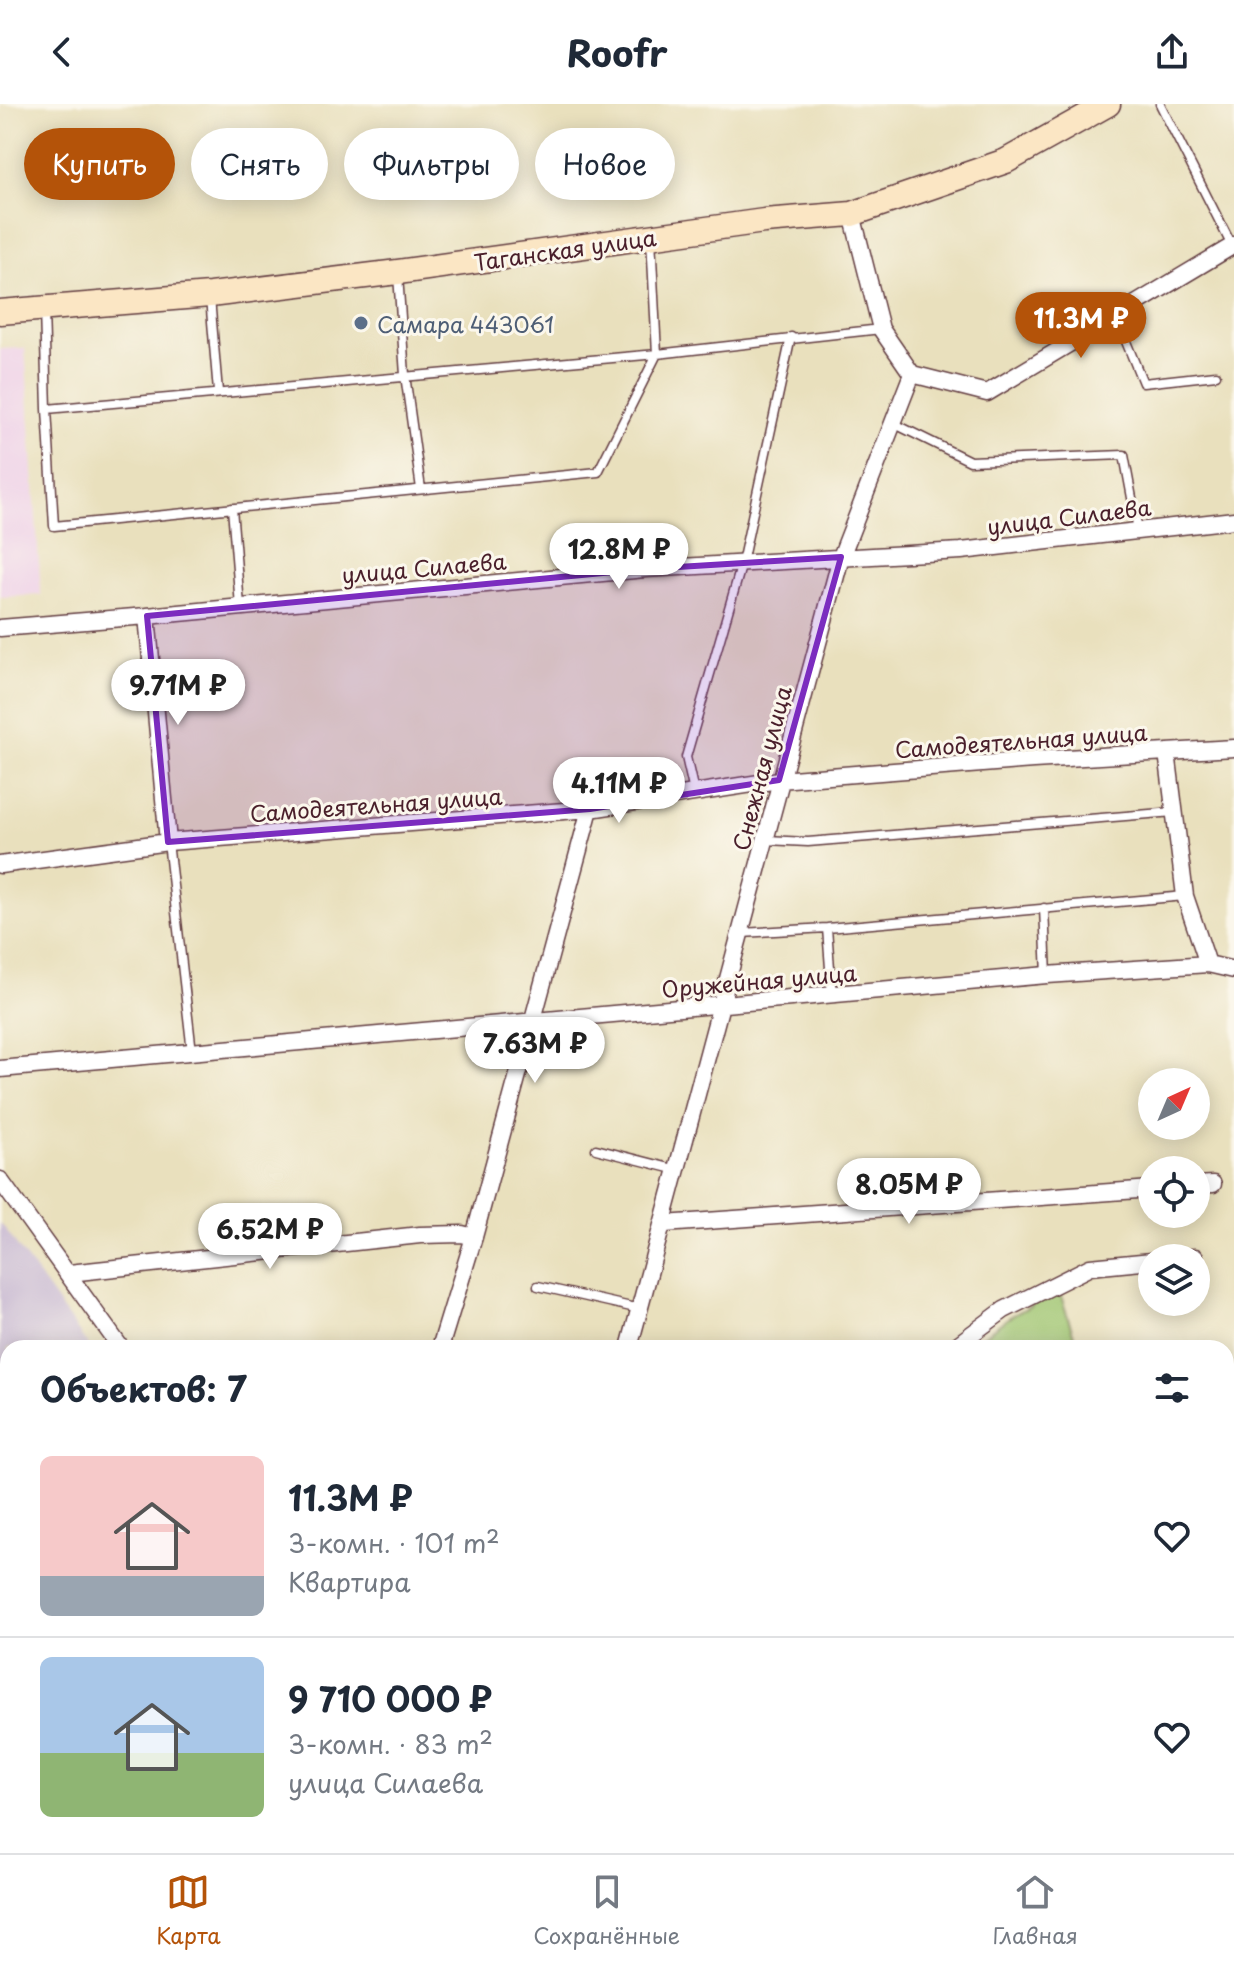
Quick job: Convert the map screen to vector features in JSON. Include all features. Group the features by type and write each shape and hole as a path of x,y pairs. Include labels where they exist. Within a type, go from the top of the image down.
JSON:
{"main road":[{"name":"Таганская улица","path":"0,312 210,295 764,221 852,214 1006,161 1108,104"}],"street":[{"path":"852,214 881,329 912,374 987,393 1233,246"},
{"name":"Снежная улица","path":"631,1340 841,557 912,374"},
{"name":"улица Силаева","path":"0,628 645,569 961,551 1234,520"},
{"path":"147,616 168,842"},
{"name":"Самодеятельная улица","path":"0,865 168,842 590,809 779,780 1234,748"},
{"path":"1167,752 1185,896 1208,964"},
{"path":"442,1340 474,1237 590,809"},
{"name":"Оружейная улица","path":"0,1069 1047,975 1208,964 1234,970"},
{"path":"0,1180 115,1340"},
{"path":"664,1224 1138,1190"},
{"path":"69,1273 420,1235 462,1234 474,1237"},
{"path":"964,1340 1004,1310 1090,1267 1138,1262"}],"lane":[{"path":"1160,104 1233,246"},
{"path":"44,310 54,526 598,472 657,354 651,238"},
{"path":"398,272 405,375 421,489"},
{"path":"210,295 218,392"},
{"path":"1115,316 1143,383 1216,375"},
{"path":"47,409 657,354 881,329"},
{"path":"694,792 686,757 742,563 791,337"},
{"path":"895,424 970,461 1124,455 1138,530"},
{"path":"232,508 240,606"},
{"path":"765,840 808,842 1174,812"},
{"path":"168,842 192,1052"},
{"path":"740,933 1185,896"},
{"path":"1044,908 1047,975"},
{"path":"827,928 832,995"},
{"path":"596,1149 679,1170"},
{"path":"538,1286 640,1309"}],"highlighted area":[{"path":"841,557 779,780 590,809 168,842 147,616 645,569"}],"shaded area":[{"path":"25,348 41,595 0,597 0,349"},
{"path":"0,1222 84,1340 0,1340"}],"green space":[{"path":"1059,1290 1075,1340 978,1340 1008,1318"}],"place":[{"name":"Самара 443061","path":"361,323"}]}
